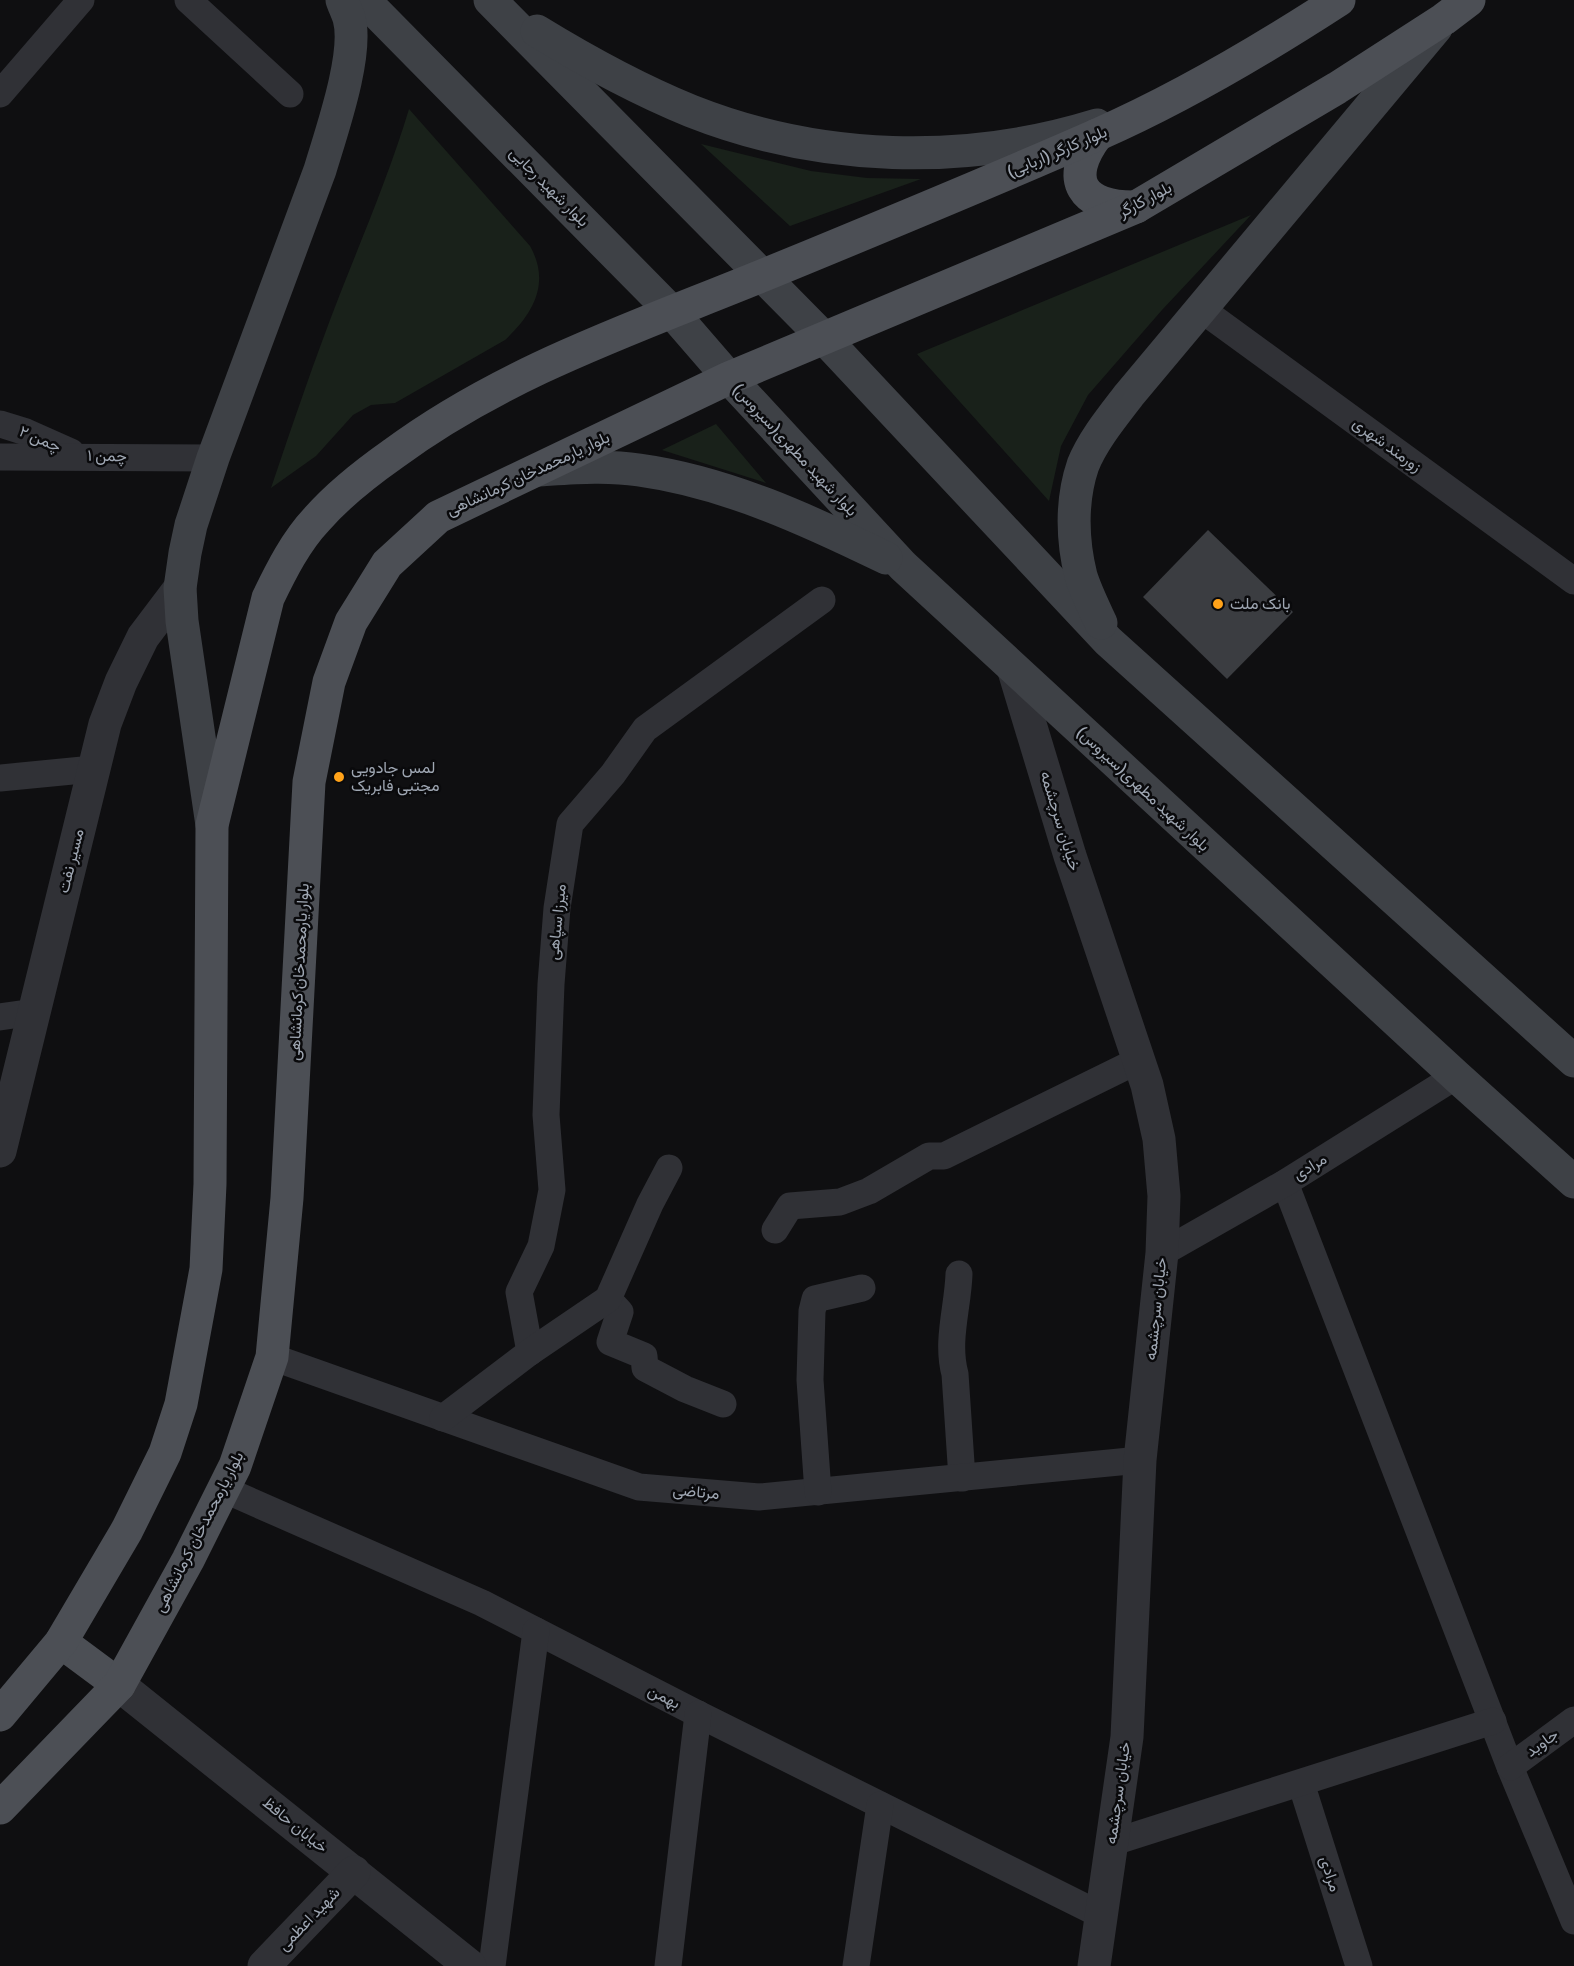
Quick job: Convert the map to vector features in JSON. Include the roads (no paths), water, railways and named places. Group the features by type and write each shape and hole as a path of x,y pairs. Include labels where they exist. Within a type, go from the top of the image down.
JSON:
{"main road":[{"path":"0,1715 61,1642 127,1530 165,1453 181,1404 192,1353 206,1269 210,1185 212,825 188,675 180,588 191,525 213,458 320,170 335,120 350,50 350,19 342,0"},
{"name":"بلوار شهید رجایی","path":"364,0 671,311 729,378"},
{"name":"بلوار کارگر (اربابی)","path":"762,276 1165,105 1231,68 1335,1"},
{"path":"491,2 598,68 691,111 772,136 845,149 918,154 997,147 1092,127 1165,105"},
{"path":"491,2 823,337 1108,641 1574,1061"},
{"path":"1108,641 1082,577 1074,534 1075,496 1084,464 1106,425 1129,395 1456,10"},
{"name":"بلوار کارگر","path":"823,337 1136,207 1337,88 1456,10"},
{"path":"1097,135 1082,159 1081,183 1089,195 1100,203 1115,207 1136,207"},
{"path":"212,825 268,598 282,568 316,519 363,475 443,419 535,369 671,311 762,276"},
{"name":"بلوار یارمحمدخان کرمانشاهی","path":"0,1808 118,1685 188,1560 235,1466 272,1358 287,1198 309,782 329,682 351,622 387,564 438,517 729,378 823,337"},
{"name":"بلوار شهید مطهری(سیروس)","path":"729,378 903,566 1014,671 1574,1182"},
{"path":"538,470 610,467 672,475 759,501 903,566"},
{"path":"61,1642 118,1685"}],"street":[{"path":"0,94 81,0"},
{"path":"188,0 290,94"},
{"name":"زورمند شهری","path":"1201,309 1574,581"},
{"name":"چمن ۲","path":"0,424 26,432 80,456"},
{"name":"چمن ۱","path":"0,457 213,458"},
{"name":"مسیر نفت","path":"0,1151 105,724 121,682 143,637 180,588"},
{"name":"میرزا سپاهی","path":"530,1352 519,1292 541,1246 552,1190 546,1115 551,984 557,908 570,824 613,774 645,729 822,600"},
{"name":"خیابان سرچشمه","path":"1014,671 1070,856 1140,1060 1160,1139 1164,1196 1162,1253 1140,1460 1127,1737 1094,1966"},
{"path":"0,778 93,769"},
{"path":"0,1017 34,1012"},
{"path":"775,1230 790,1206 840,1202 869,1191 929,1156 944,1156 1140,1060"},
{"name":"مرادی","path":"1162,1253 1285,1183 1456,1076"},
{"path":"443,1418 530,1352 608,1299 650,1204 669,1168"},
{"path":"1285,1183 1510,1767 1574,1921"},
{"path":"959,1274 958,1298 954,1308 952,1363 955,1374 962,1478"},
{"path":"818,1492 810,1380 812,1311 815,1299 862,1288"},
{"path":"608,1299 620,1312 610,1342 644,1356 645,1368 685,1389 723,1404"},
{"name":"مرتاضی","path":"272,1358 639,1487 759,1497 1140,1460"},
{"name":"بهمن","path":"223,1489 482,1603 1101,1916"},
{"path":"492,1966 536,1631"},
{"name":"خیابان حافظ","path":"118,1685 470,1966"},
{"path":"668,1966 698,1714"},
{"name":"جاوید","path":"1510,1767 1574,1720"},
{"path":"1111,1843 1493,1721"},
{"name":"مرادی","path":"1301,1783 1359,1966"},
{"path":"856,1966 879,1805"},
{"name":"شهید اعظمی","path":"264,1966 354,1872"}],"place":[{"name":"بانک ملت","path":"1218,604"},
{"name":"لمس جادویی مجتبی فابریک","path":"339,777"}]}
